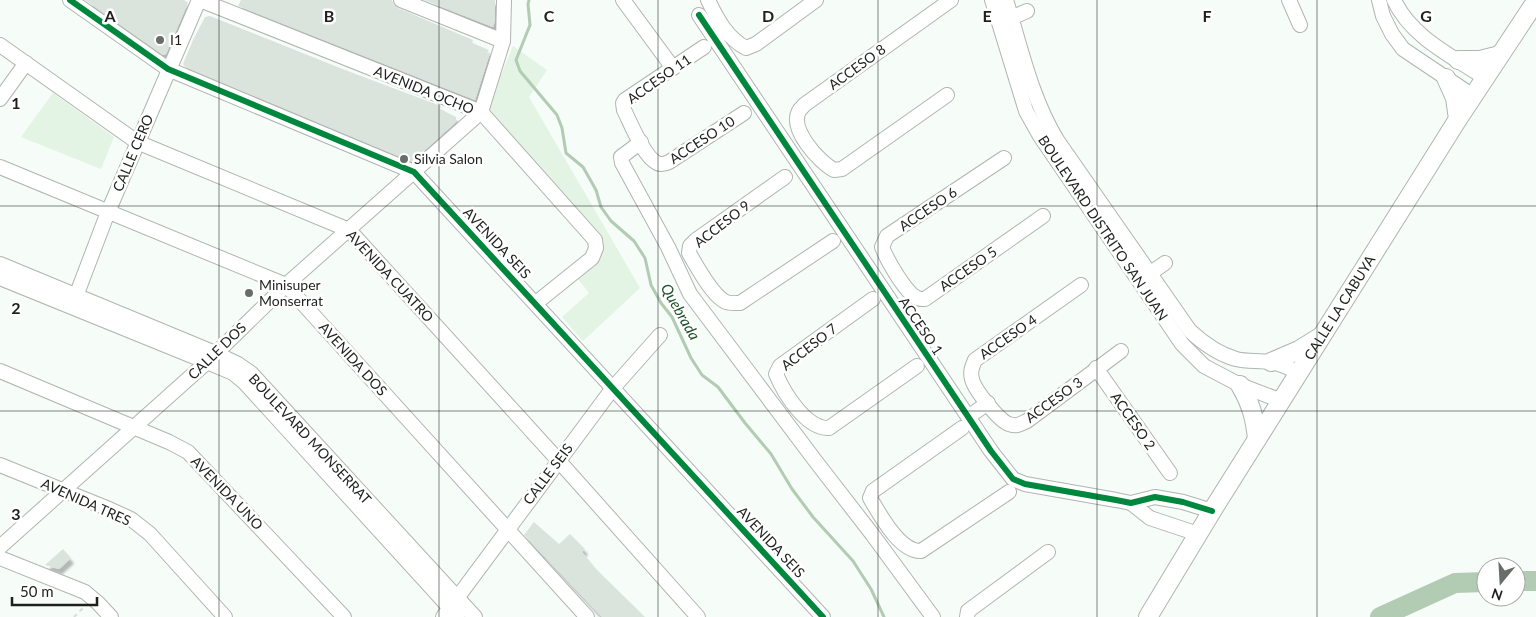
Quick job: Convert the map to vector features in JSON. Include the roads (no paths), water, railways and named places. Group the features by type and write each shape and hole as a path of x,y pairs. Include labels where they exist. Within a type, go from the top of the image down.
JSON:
{"street":[{"name":"AVENIDA SEIS","path":"70,0 168,69 414,172 823,617"},
{"name":"CALLE CERO","path":"74,302 108,212 199,0"},
{"name":"AVENIDA OCHO","path":"199,0 481,112 595,240 596,248 592,258 536,303"},
{"path":"401,0 504,41"},
{"path":"481,112 504,41 504,0"},
{"path":"623,0 673,68"},
{"path":"708,0 714,27 746,48 756,44 816,0"},
{"name":"ACCESO 8","path":"811,150 798,128 799,111 804,105 951,0"},
{"name":"BOULEVARD DISTRITO SAN JUAN","path":"992,0 1005,21"},
{"name":"BOULEVARD DISTRITO SAN JUAN","path":"1006,0 1005,21 1026,111 1040,136 1145,278 1190,331 1202,342 1220,353 1237,359 1271,362 1286,366 1299,373"},
{"path":"1289,0 1300,25"},
{"path":"1379,0 1383,16 1392,34 1403,49 1472,96"},
{"path":"1394,0 1402,16 1417,32 1485,78"},
{"name":"CALLE LA CABUYA","path":"1148,617 1212,511 1472,96 1535,1"},
{"path":"1005,21 1027,11"},
{"name":"ACCESO 1","path":"698,15 714,27 750,90 880,286 965,423 991,451 1013,479 1025,484 1131,502 1155,497 1183,502 1212,511"},
{"name":"AVENIDA CUATRO","path":"0,45 137,142 349,230 698,617"},
{"name":"ACCESO 11","path":"641,142 624,110 623,103 704,47"},
{"path":"1458,60 1480,60 1500,55"},
{"path":"0,99 26,63"},
{"path":"1446,78 1455,98 1458,120"},
{"path":"795,160 811,150 829,167 834,170 842,169 947,95"},
{"name":"CALLE DOS","path":"0,547 211,358 286,285 481,112"},
{"name":"ACCESO 10","path":"641,142 648,156 658,164 662,164 744,113"},
{"path":"641,142 621,156 622,163 668,247 690,294 933,617"},
{"name":"ACCESO 6","path":"896,274 886,258 882,247 887,236 1004,158"},
{"name":"AVENIDA DOS","path":"0,167 286,285 587,617"},
{"name":"ACCESO 9","path":"706,282 689,253 690,246 785,177"},
{"name":"ACCESO 5","path":"896,274 910,293 918,298 925,299 1043,216"},
{"path":"690,294 706,282 724,301 732,304 740,303 833,241"},
{"path":"1145,278 1165,263"},
{"name":"BOULEVARD MONSERRAT","path":"0,264 74,302"},
{"path":"880,286 896,274"},
{"name":"BOULEVARD MONSERRAT","path":"0,278 74,302 211,358 244,382 452,610 475,617"},
{"name":"BOULEVARD DISTRITO SAN JUAN","path":"1145,278 1182,344 1204,366 1240,385 1282,401"},
{"name":"ACCESO 4","path":"988,403 972,380 971,368 975,360 1081,285"},
{"name":"ACCESO 7","path":"873,299 780,366 776,374 795,406 814,425 829,428 917,366"},
{"path":"1271,362 1299,350 1323,335"},
{"name":"CALLE SEIS","path":"452,610 507,529 558,460 613,388 660,336"},
{"name":"ACCESO 3","path":"988,403 999,418 1008,424 1017,425 1027,420 1121,351"},
{"name":"ACCESO 2","path":"1096,368 1170,473"},
{"name":"AVENIDA UNO","path":"0,371 169,442 188,452 344,617"},
{"path":"1240,385 1250,401 1255,419 1257,439"},
{"path":"988,403 965,423 872,491 870,498 886,524 908,549 921,551 1009,492"},
{"path":"781,416 795,406"},
{"name":"AVENIDA TRES","path":"0,465 131,520 150,534 225,617"},
{"path":"1131,502 1150,518 1198,534"},
{"path":"872,534 886,524"},
{"path":"967,617 968,611 1048,552"},
{"path":"0,558 85,592 111,617"}],"waterway":[{"name":"Quebrada","path":"529,0 530,25 516,60 520,71 557,115 562,128 566,153 583,167 596,190 601,207 611,221 634,241 645,258 651,285 661,303 672,317 691,358 702,375 718,387 771,454 792,489 813,517 853,561 871,589 884,617"},
{"path":"1526,581 1536,581"},
{"path":"1380,617 1455,583 1476,582"}],"place":[{"name":"I1","path":"160,40"},
{"name":"Silvia Salon","path":"404,159"},
{"name":"Minisuper Monserrat","path":"249,293"}]}
